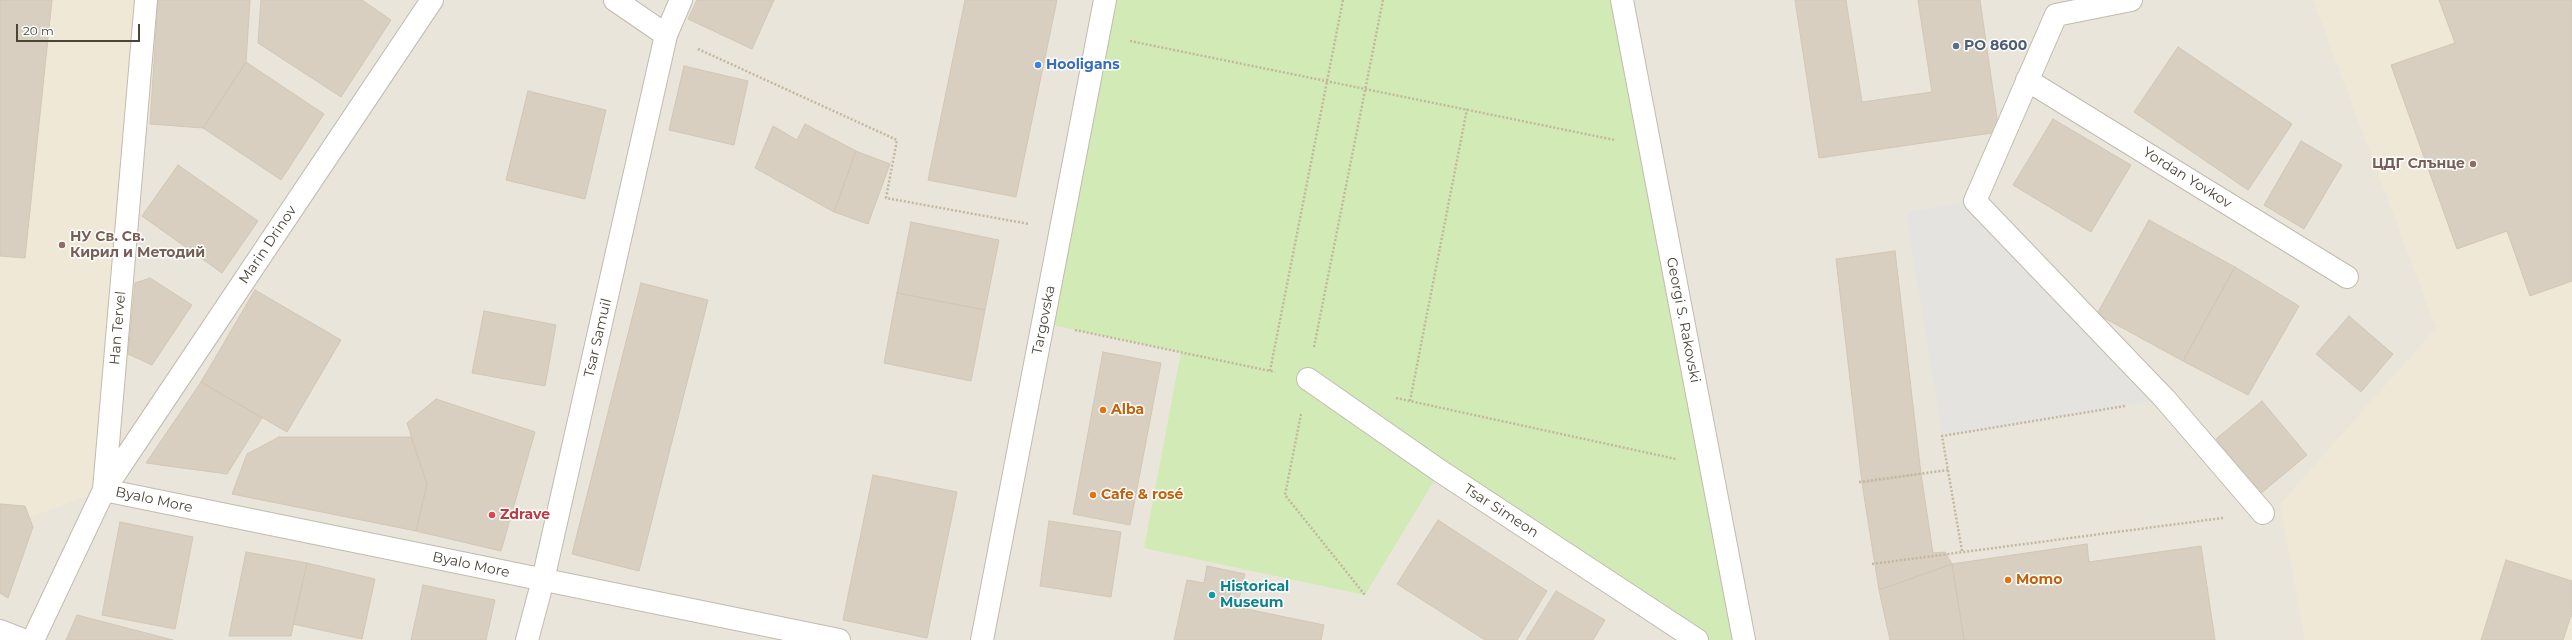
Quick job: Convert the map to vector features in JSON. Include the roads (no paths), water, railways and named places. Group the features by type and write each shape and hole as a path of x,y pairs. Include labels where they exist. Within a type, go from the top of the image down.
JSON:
{"street":[{"name":"Han Tervel","path":"33,640 104,490 146,0"},
{"name":"Marin Drinov","path":"104,490 432,0"},
{"path":"615,0 666,35"},
{"name":"Tsar Samuil","path":"527,640 543,580 666,35 681,0"},
{"name":"Targovska","path":"982,640 1105,0"},
{"name":"Georgi S. Rakovski","path":"1622,0 1744,640"},
{"path":"2131,0 2056,15 1975,201 2165,399 2263,513"},
{"name":"Yordan Yovkov","path":"2027,80 2346,277"},
{"name":"Tsar Simeon","path":"1308,379 1440,471 1697,640"},
{"name":"Byalo More","path":"104,490 839,640"},
{"path":"0,631 24,640"}],"place":[{"name":"PO 8600","path":"1956,46"},
{"name":"Hooligans","path":"1038,65"},
{"name":"ЦДГ Слънце","path":"2473,164"},
{"name":"НУ Св. Св. Кирил и Методий","path":"62,245"},
{"name":"Alba","path":"1103,410"},
{"name":"Cafe & rosé","path":"1093,495"},
{"name":"Zdrave","path":"492,515"},
{"name":"Momo","path":"2008,580"},
{"name":"Historical Museum","path":"1212,595"}]}
